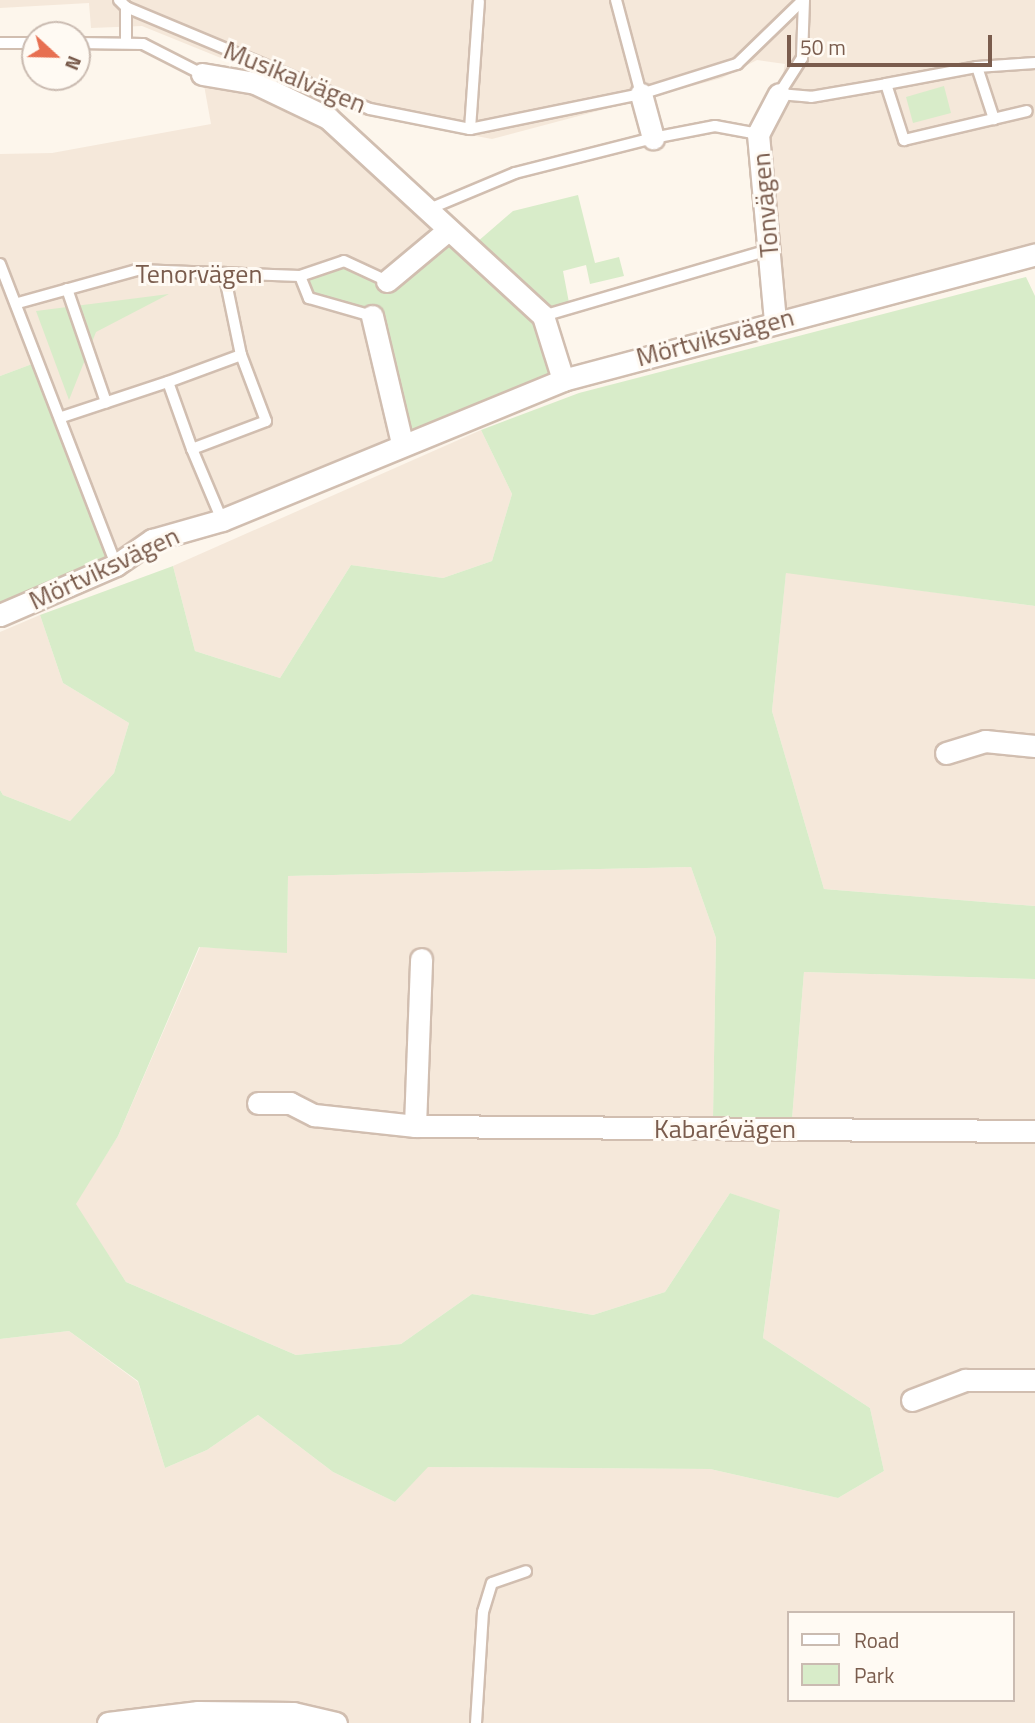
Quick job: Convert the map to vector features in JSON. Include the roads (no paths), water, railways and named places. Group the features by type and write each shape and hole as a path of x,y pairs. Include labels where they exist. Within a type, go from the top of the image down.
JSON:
{"street":[{"name":"Musikalvägen","path":"202,74 255,83 328,118 543,316"},
{"path":"641,94 653,138"},
{"name":"Tonvägen","path":"775,321 758,134 779,94"},
{"path":"387,281 448,230"},
{"name":"Mörtviksvägen","path":"0,615 116,565 152,540 222,520 402,443 563,380 775,321 1035,254"},
{"path":"372,316 402,443"},
{"path":"543,316 563,380"},
{"path":"946,753 985,741 1035,746"},
{"path":"415,1126 421,959"},
{"name":"Kabarévägen","path":"258,1103 290,1103 314,1115 415,1126 1035,1132"},
{"path":"912,1400 965,1380 1035,1380"},
{"path":"108,1723 198,1712 293,1713 336,1723"}],"lane":[{"path":"470,129 479,0"},
{"path":"616,0 641,94"},
{"path":"804,0 802,58 779,94 811,97 977,66 1035,63"},
{"name":"Musikalvägen","path":"126,42 123,4 370,109 470,129 641,94 737,64 804,0"},
{"path":"0,43 21,43"},
{"name":"Musikalvägen","path":"91,43 143,44 202,74"},
{"path":"977,66 994,119"},
{"path":"886,84 904,140 1027,111"},
{"path":"429,209 515,173 653,138 715,126 758,134"},
{"path":"543,316 769,250"},
{"name":"Tenorvägen","path":"18,303 137,270 300,276 344,261 387,281"},
{"path":"0,264 62,417 116,565"},
{"path":"192,449 266,421 241,355 224,273"},
{"name":"Tenorvägen","path":"300,276 310,299 372,316"},
{"path":"67,289 106,402"},
{"path":"62,417 241,355"},
{"path":"168,382 222,520"},
{"path":"476,1723 483,1612 492,1583 526,1571"}]}
